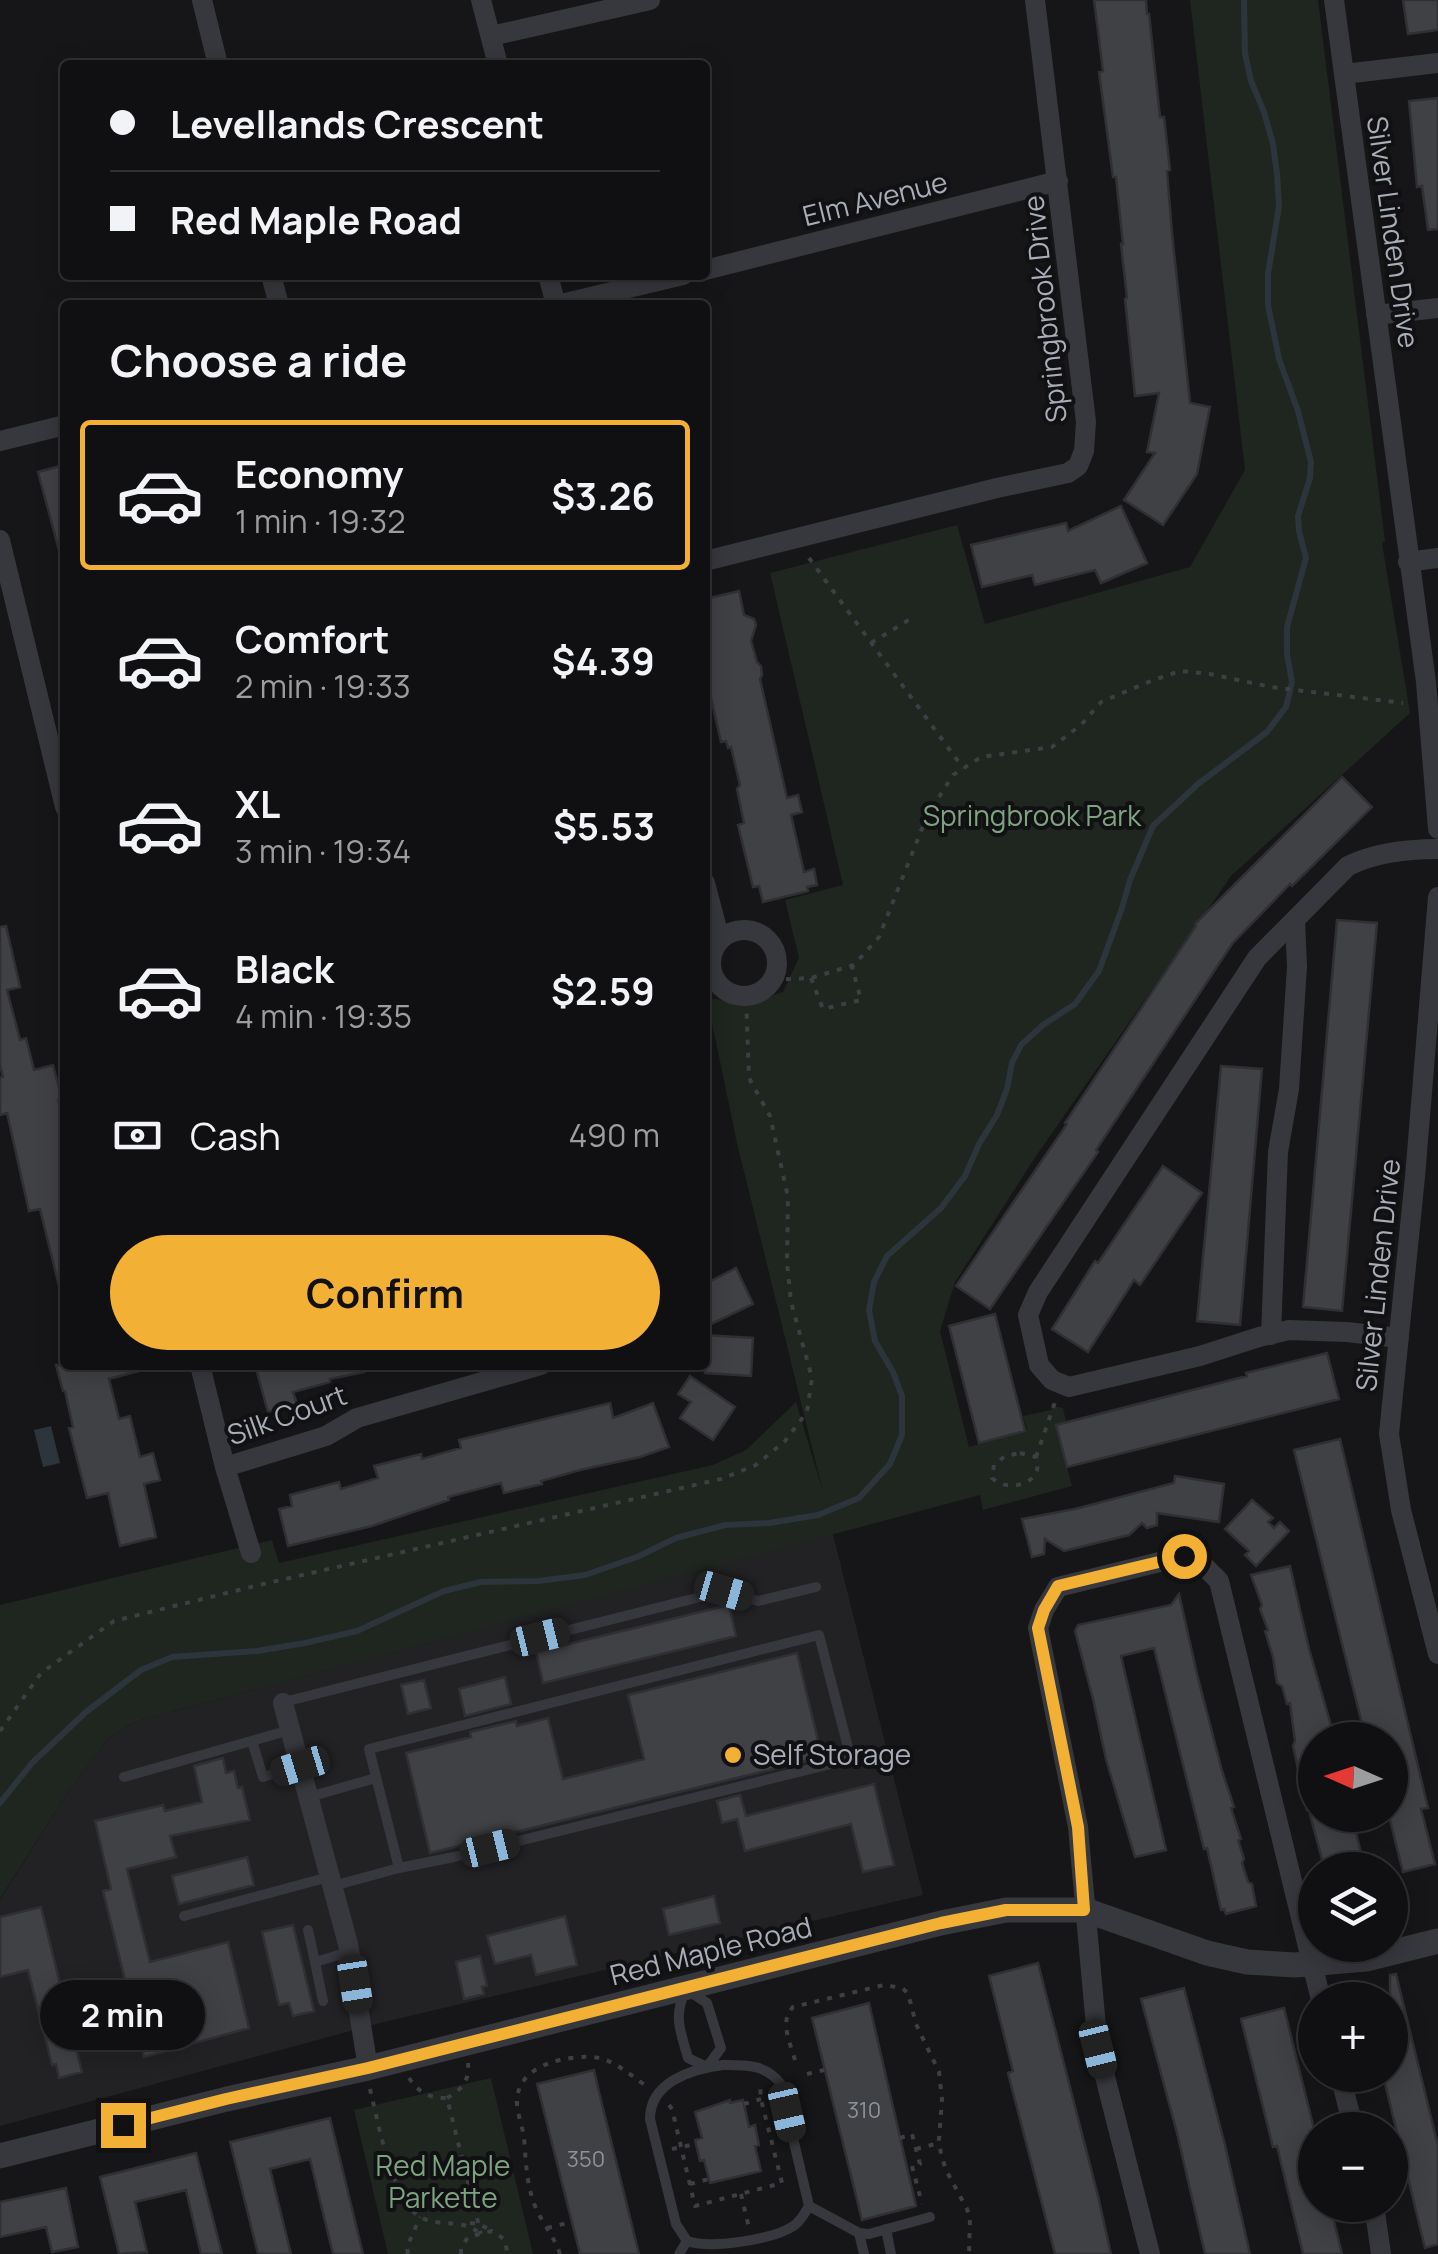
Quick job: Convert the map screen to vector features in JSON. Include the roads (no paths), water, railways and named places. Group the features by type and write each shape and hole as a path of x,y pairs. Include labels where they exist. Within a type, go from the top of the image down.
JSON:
{"street":[{"path":"202,0 217,60"},
{"path":"481,0 497,60"},
{"path":"491,36 650,0"},
{"name":"Springbrook Drive","path":"710,560 1068,473 1078,466 1084,451 1086,422 1035,0"},
{"name":"Silver Linden Drive","path":"1334,0 1426,682 1438,829"},
{"path":"1344,74 1438,62"},
{"name":"Elm Avenue","path":"710,269 1058,181"},
{"path":"578,300 661,280"},
{"path":"1376,315 1438,308"},
{"path":"0,441 60,425"},
{"path":"0,540 60,786"},
{"path":"1408,562 1438,558"},
{"path":"1399,1338 1289,1330 1069,1388 1052,1380 1039,1365 1028,1315 1038,1292 1258,958 1348,866 1364,858 1438,849"},
{"name":"Silver Linden Drive","path":"1438,898 1389,1434 1402,1510 1438,1654"},
{"path":"710,901 720,940 711,961 712,972 725,990 746,996 756,994 773,980 778,958 768,938 747,929 736,930 720,940"},
{"path":"1271,1335 1278,1152 1289,1089 1298,967 1295,920"},
{"path":"1415,1177 1438,1180"},
{"path":"201,1370 251,1553"},
{"name":"Silk Court","path":"225,1467 326,1436 356,1418 524,1370"},
{"path":"1150,2254 1098,2049 1078,1827 1038,1628 1058,1586 1184,1556 1203,1565 1219,1582 1316,1982"},
{"path":"282,1702 350,1952 368,2075"},
{"name":"Red Maple Road","path":"0,2156 226,2099 368,2075 686,1988 1006,1910 1084,1910 1206,1954 1246,1962 1294,1965 1366,1959 1438,1941"},
{"path":"1376,2222 1380,2254"}],"lane":[{"path":"282,1702 724,1591 758,1601 816,1587"},
{"path":"184,1916 330,1881 399,1868 454,1857 851,1759 820,1635 369,1749 399,1868"},
{"path":"124,1777 290,1730"},
{"path":"252,1741 262,1776 300,1766"},
{"path":"308,1797 376,1778"},
{"path":"308,1930 324,2001"},
{"path":"316,1962 350,1952"},
{"path":"686,1988 707,2002 721,2048 707,2067 688,2058 682,2038 676,2010 686,1988"},
{"path":"723,2065 755,2066 775,2076 780,2083 809,2206 804,2216 783,2232 721,2245 686,2241 676,2224 650,2119 650,2108 665,2086 686,2074 723,2065"},
{"path":"809,2206 859,2233 869,2234 928,2218"},
{"path":"886,2229 891,2254"},
{"path":"859,2233 864,2254"},
{"path":"679,2254 686,2241"}],"waterway":[{"path":"0,1803 32,1763 86,1712 141,1670 172,1657 305,1643 357,1631 444,1591 481,1582 585,1575 676,1538 725,1525 818,1515 859,1498 890,1464 902,1435 902,1396 875,1341 869,1310 874,1282 887,1256 941,1208 965,1176 997,1115 1021,1045 1075,1004 1099,971 1153,826 1198,784 1267,732 1286,707 1292,682 1287,627 1306,558 1298,516 1311,462 1279,359 1268,305 1268,274 1279,206 1277,174 1273,144 1245,53 1244,0"}],"place":[{"name":"Self Storage","path":"733,1755"}],"park label":[{"name":"Springbrook Park","path":"1032,816"},
{"name":"Red Maple Parkette","path":"443,2182"}]}
